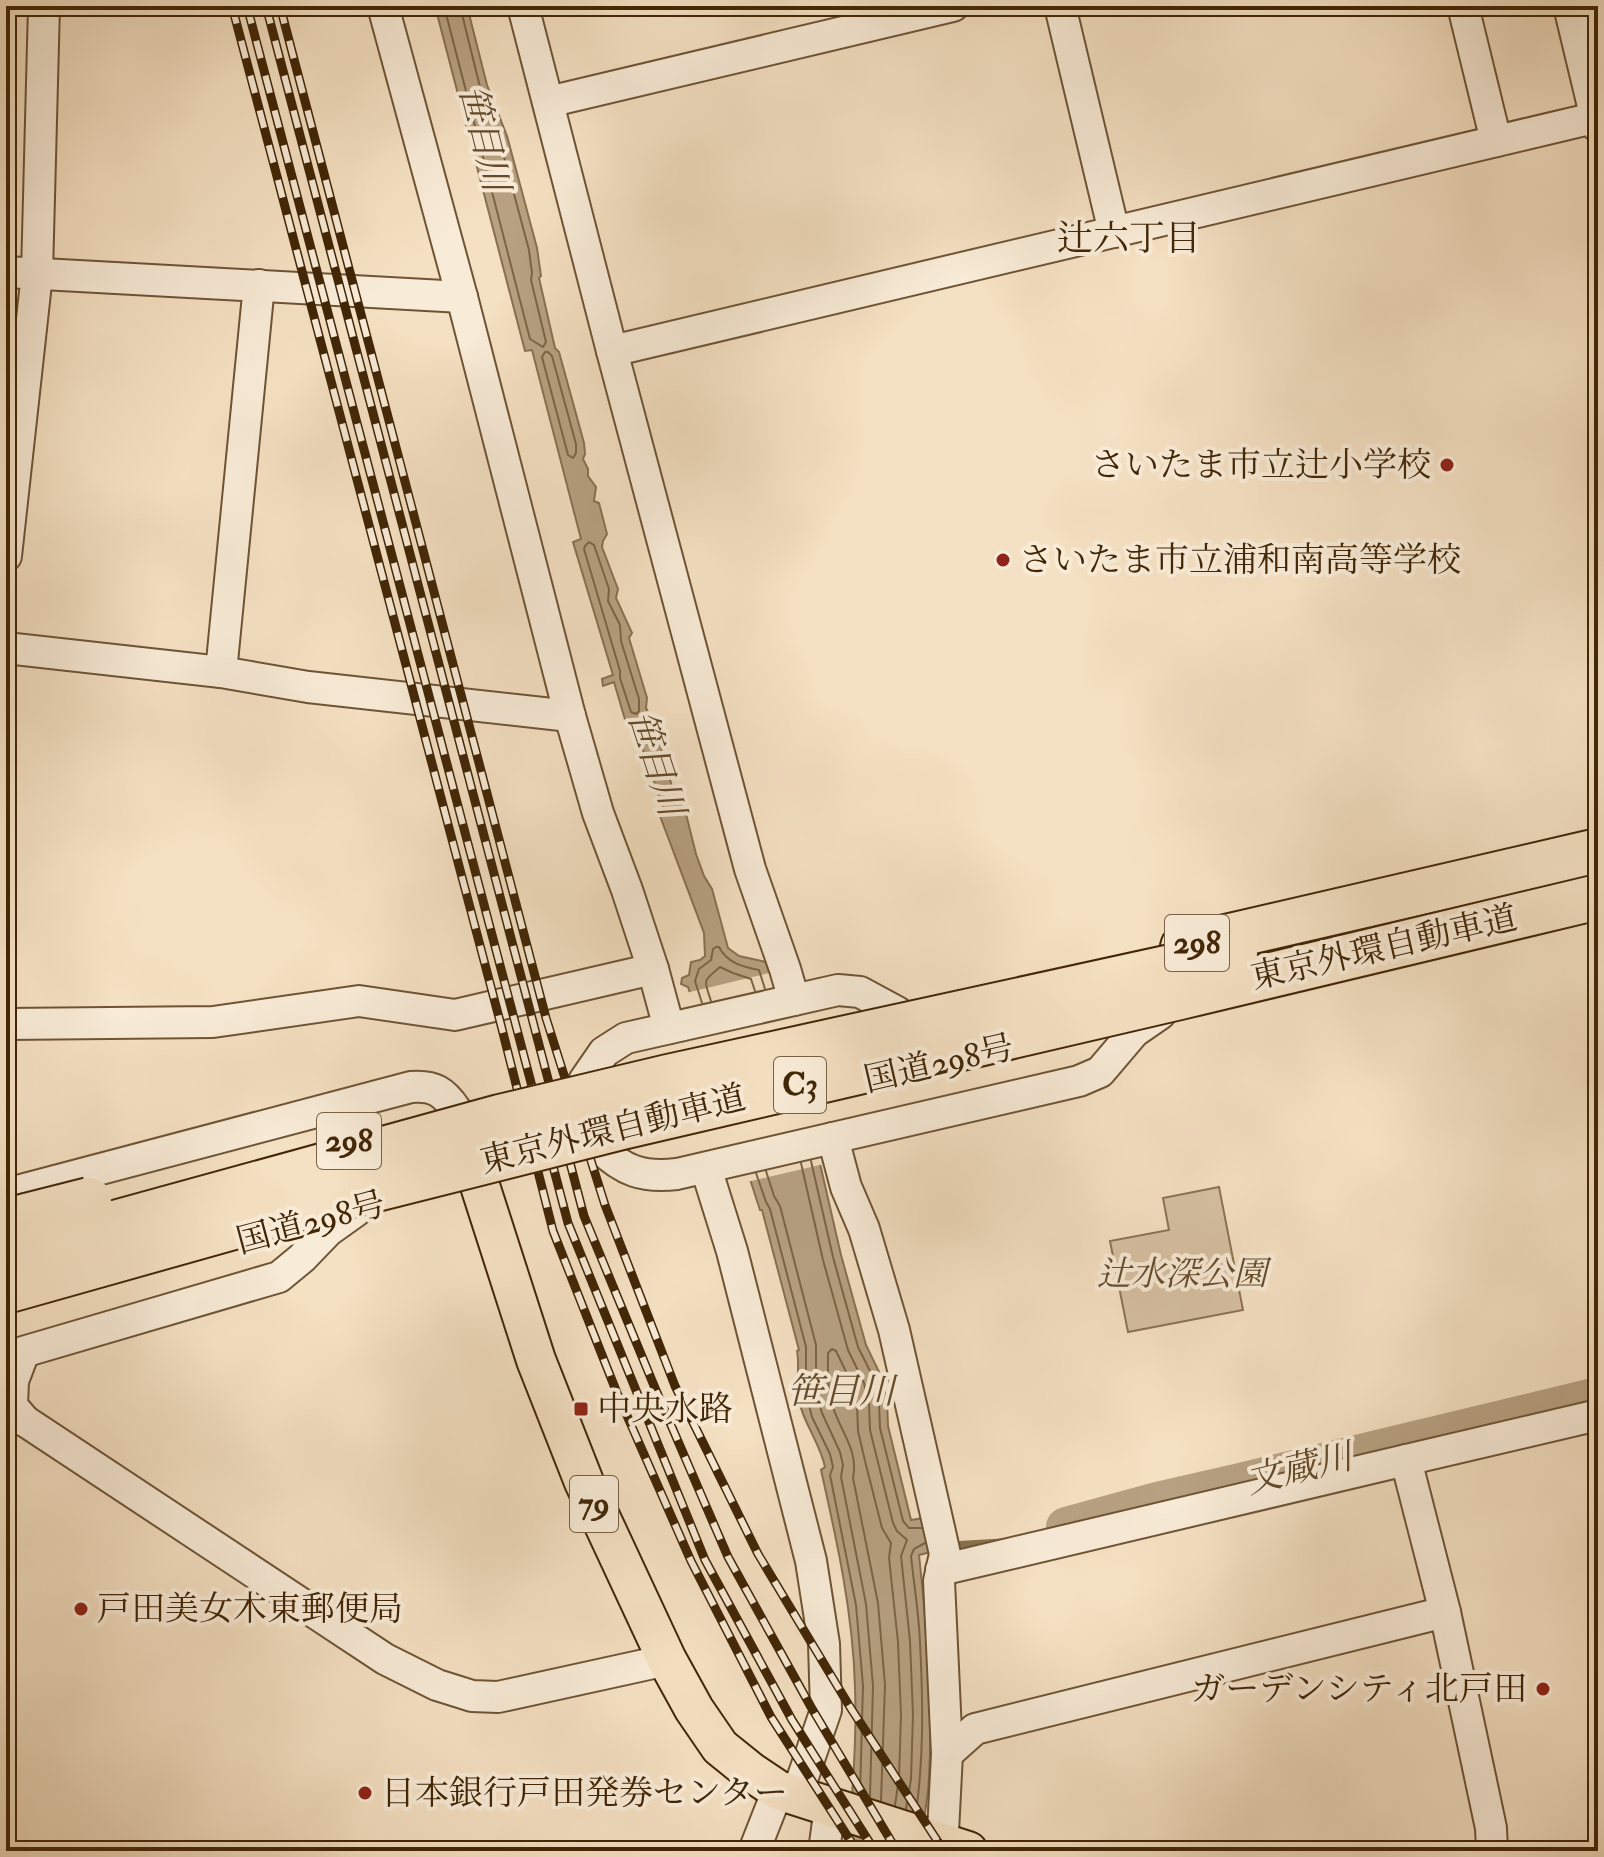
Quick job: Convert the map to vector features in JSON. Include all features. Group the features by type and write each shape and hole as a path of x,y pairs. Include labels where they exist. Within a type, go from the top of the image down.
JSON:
{"highway":[{"name":"国道298号","path":"6,1237 456,1110 584,1081 684,1037 792,1013 897,1012 1598,851"},
{"name":"東京外環自動車道","path":"6,1253 500,1117 1598,869"},
{"name":"東京外環自動車道","path":"6,1291 297,1209 622,1127 1598,897"},
{"name":"国道298号","path":"10,1333 356,1211 478,1177 930,1065 1598,913"},
{"path":"6,1221 108,1195 500,1117"},
{"path":"10,1333 297,1209"}],"main road":[{"name":"79","path":"456,1110 536,1360 584,1482 667,1660 694,1709 720,1747 751,1772 813,1801 946,1847"}],"street":[{"path":"6,556 37,274 44,6"},
{"path":"383,6 598,813 653,969 684,1037"},
{"path":"523,6 754,882 785,969 792,1013"},
{"path":"548,102 953,6"},
{"path":"1060,6 1114,232"},
{"path":"1463,6 1496,141"},
{"path":"612,351 1496,141 1597,120 1569,6"},
{"path":"6,272 462,297"},
{"path":"221,672 259,285"},
{"path":"6,648 221,672 308,687 570,716"},
{"path":"6,1024 213,1022 359,1001 455,1015 653,969"},
{"path":"599,1147 614,1162 635,1171 657,1176 677,1174 1079,1081 1100,1072 1134,1032 1160,1014"},
{"path":"6,1194 411,1087 424,1086 439,1092 456,1110"},
{"path":"828,1139 864,1229 894,1330 945,1554 939,1581 947,1754 946,1847"},
{"path":"714,1166 732,1251 811,1561 824,1644 826,1710 813,1801 824,1851"},
{"path":"10,1333 15,1416 385,1659 437,1685 472,1696 498,1697 667,1660"},
{"path":"941,1570 1598,1415"},
{"path":"1406,1460 1445,1612 1491,1828 1492,1851"},
{"path":"947,1754 975,1729 1445,1612"},
{"path":"754,1851 813,1801"}],"green space":[{"name":"辻水深公園","path":"1219,1187 1243,1310 1128,1332 1110,1241 1169,1230 1163,1198"}],"water":[{"name":"笹目川","path":"435,6 467,6 487,85 507,136 537,248 539,278 555,348 559,352 584,443 583,459 588,476 596,487 594,501 599,503 607,534 602,547 618,589 616,598 632,633 629,638 647,698 646,708 654,724 673,790 684,806 696,854 712,889 728,948 739,956 766,962 866,1345 881,1376 887,1401 888,1426 911,1520 929,1517 935,1551 919,1555 927,1638 930,1721 928,1786 919,1851 848,1851 855,1728 851,1632 821,1470 825,1467 798,1396 799,1350 762,1210 688,987 681,984 682,978 689,975 691,962 705,956 704,933 660,816 665,813 633,722 626,723 614,682 603,686 602,679 613,675 573,542 581,539 532,350 525,351"}],"pier":[{"path":"773,972 824,1164 747,1182 686,993"}],"waterway":[{"name":"文蔵川","path":"1066,1527 1157,1502 1598,1397"},
{"path":"951,1545 1001,1542"}],"railway":[{"path":"232,6 553,1231 617,1393 691,1561 771,1717 857,1851"},
{"path":"247,6 568,1223 705,1560 792,1720 875,1851"},
{"path":"266,6 584,1216 728,1557 811,1707 897,1851"},
{"path":"280,6 546,1018 605,1205 675,1386 758,1554 850,1707 944,1851"}],"place":[{"name":"さいたま市立辻小学校","path":"1447,465"},
{"name":"さいたま市立浦和南高等学校","path":"1003,560"},
{"name":"中央水路","path":"581,1409"},
{"name":"戸田美女木東郵便局","path":"81,1609"},
{"name":"ガーデンシティ北戸田","path":"1543,1689"},
{"name":"日本銀行戸田発券センター","path":"365,1793"}],"district":[{"name":"辻六丁目","path":"1129,238"}]}
